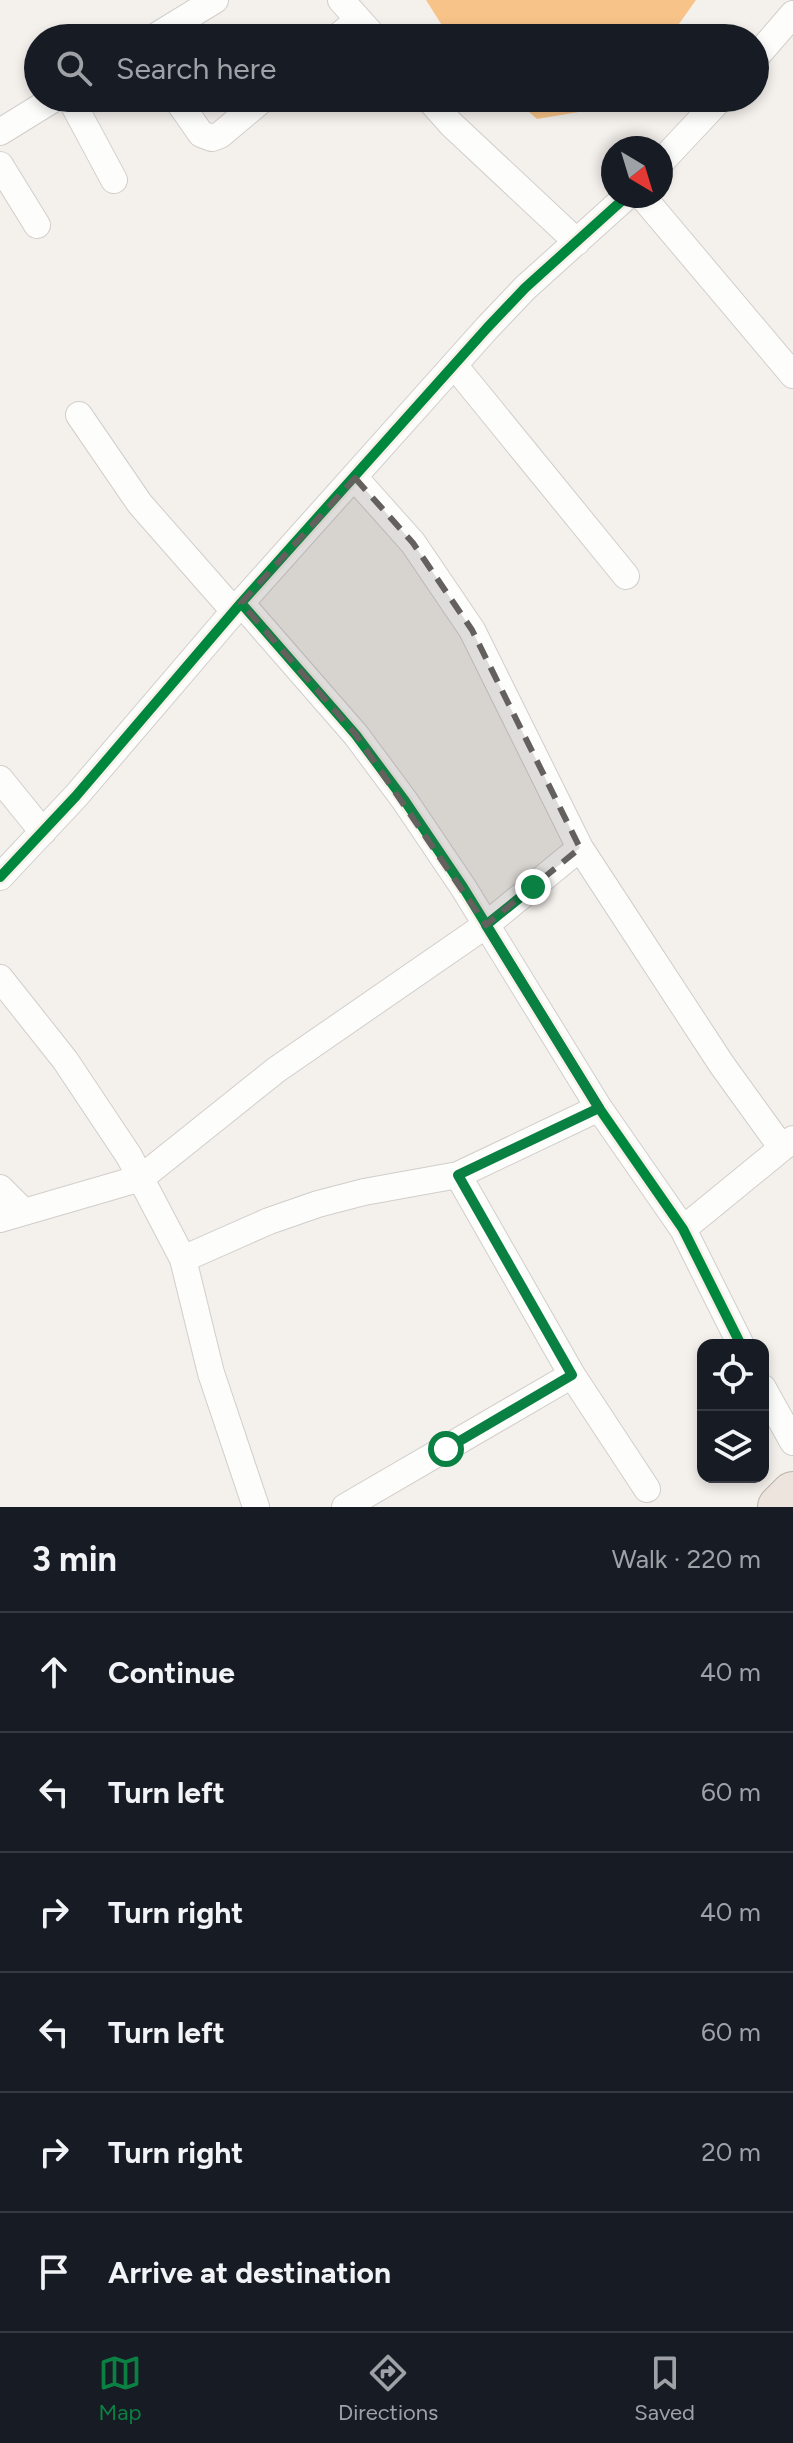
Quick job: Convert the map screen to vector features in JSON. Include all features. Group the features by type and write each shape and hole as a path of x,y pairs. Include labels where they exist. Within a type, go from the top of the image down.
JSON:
{"highway":[{"path":"780,1507 793,1494"}],"street":[{"path":"176,24 215,0"},
{"path":"769,42 793,14"},
{"path":"0,132 32,112"},
{"path":"78,112 114,180"},
{"path":"186,112 201,134 212,138 247,112"},
{"path":"440,112 577,242"},
{"path":"673,149 708,112"},
{"path":"0,165 37,225"},
{"path":"0,877 76,796 238,607 454,365 525,288 614,208"},
{"path":"652,208 793,375"},
{"path":"454,365 626,576"},
{"path":"79,415 140,504 356,735 413,813 599,1108 683,1229 738,1339"},
{"path":"355,478 413,543 472,630 580,848 682,1006 787,1143 683,1229"},
{"path":"0,779 43,832"},
{"path":"0,1188 12,1215 141,1178 276,1070 486,925 580,848"},
{"path":"0,978 65,1060 129,1156 183,1259 211,1373 256,1507"},
{"path":"183,1259 269,1221 318,1204 364,1192 458,1175 599,1108"},
{"path":"458,1175 572,1375 647,1489"},
{"path":"345,1507 572,1375"},
{"path":"769,1399 793,1442"}],"highlighted area":[{"path":"355,478 413,543 472,630 580,848 486,925 356,735 241,603"}],"shaded area":[{"path":"426,0 696,0 679,24 441,24"},
{"path":"529,112 578,112 537,119"}],"cycle path":[{"path":"0,877 76,796 241,603 487,328 525,288 614,208"},
{"path":"241,603 356,735 405,801 463,887 599,1108 683,1229 738,1339"}],"route":[{"path":"446,1449 572,1375 458,1175 599,1108 486,925 533,887"}]}
